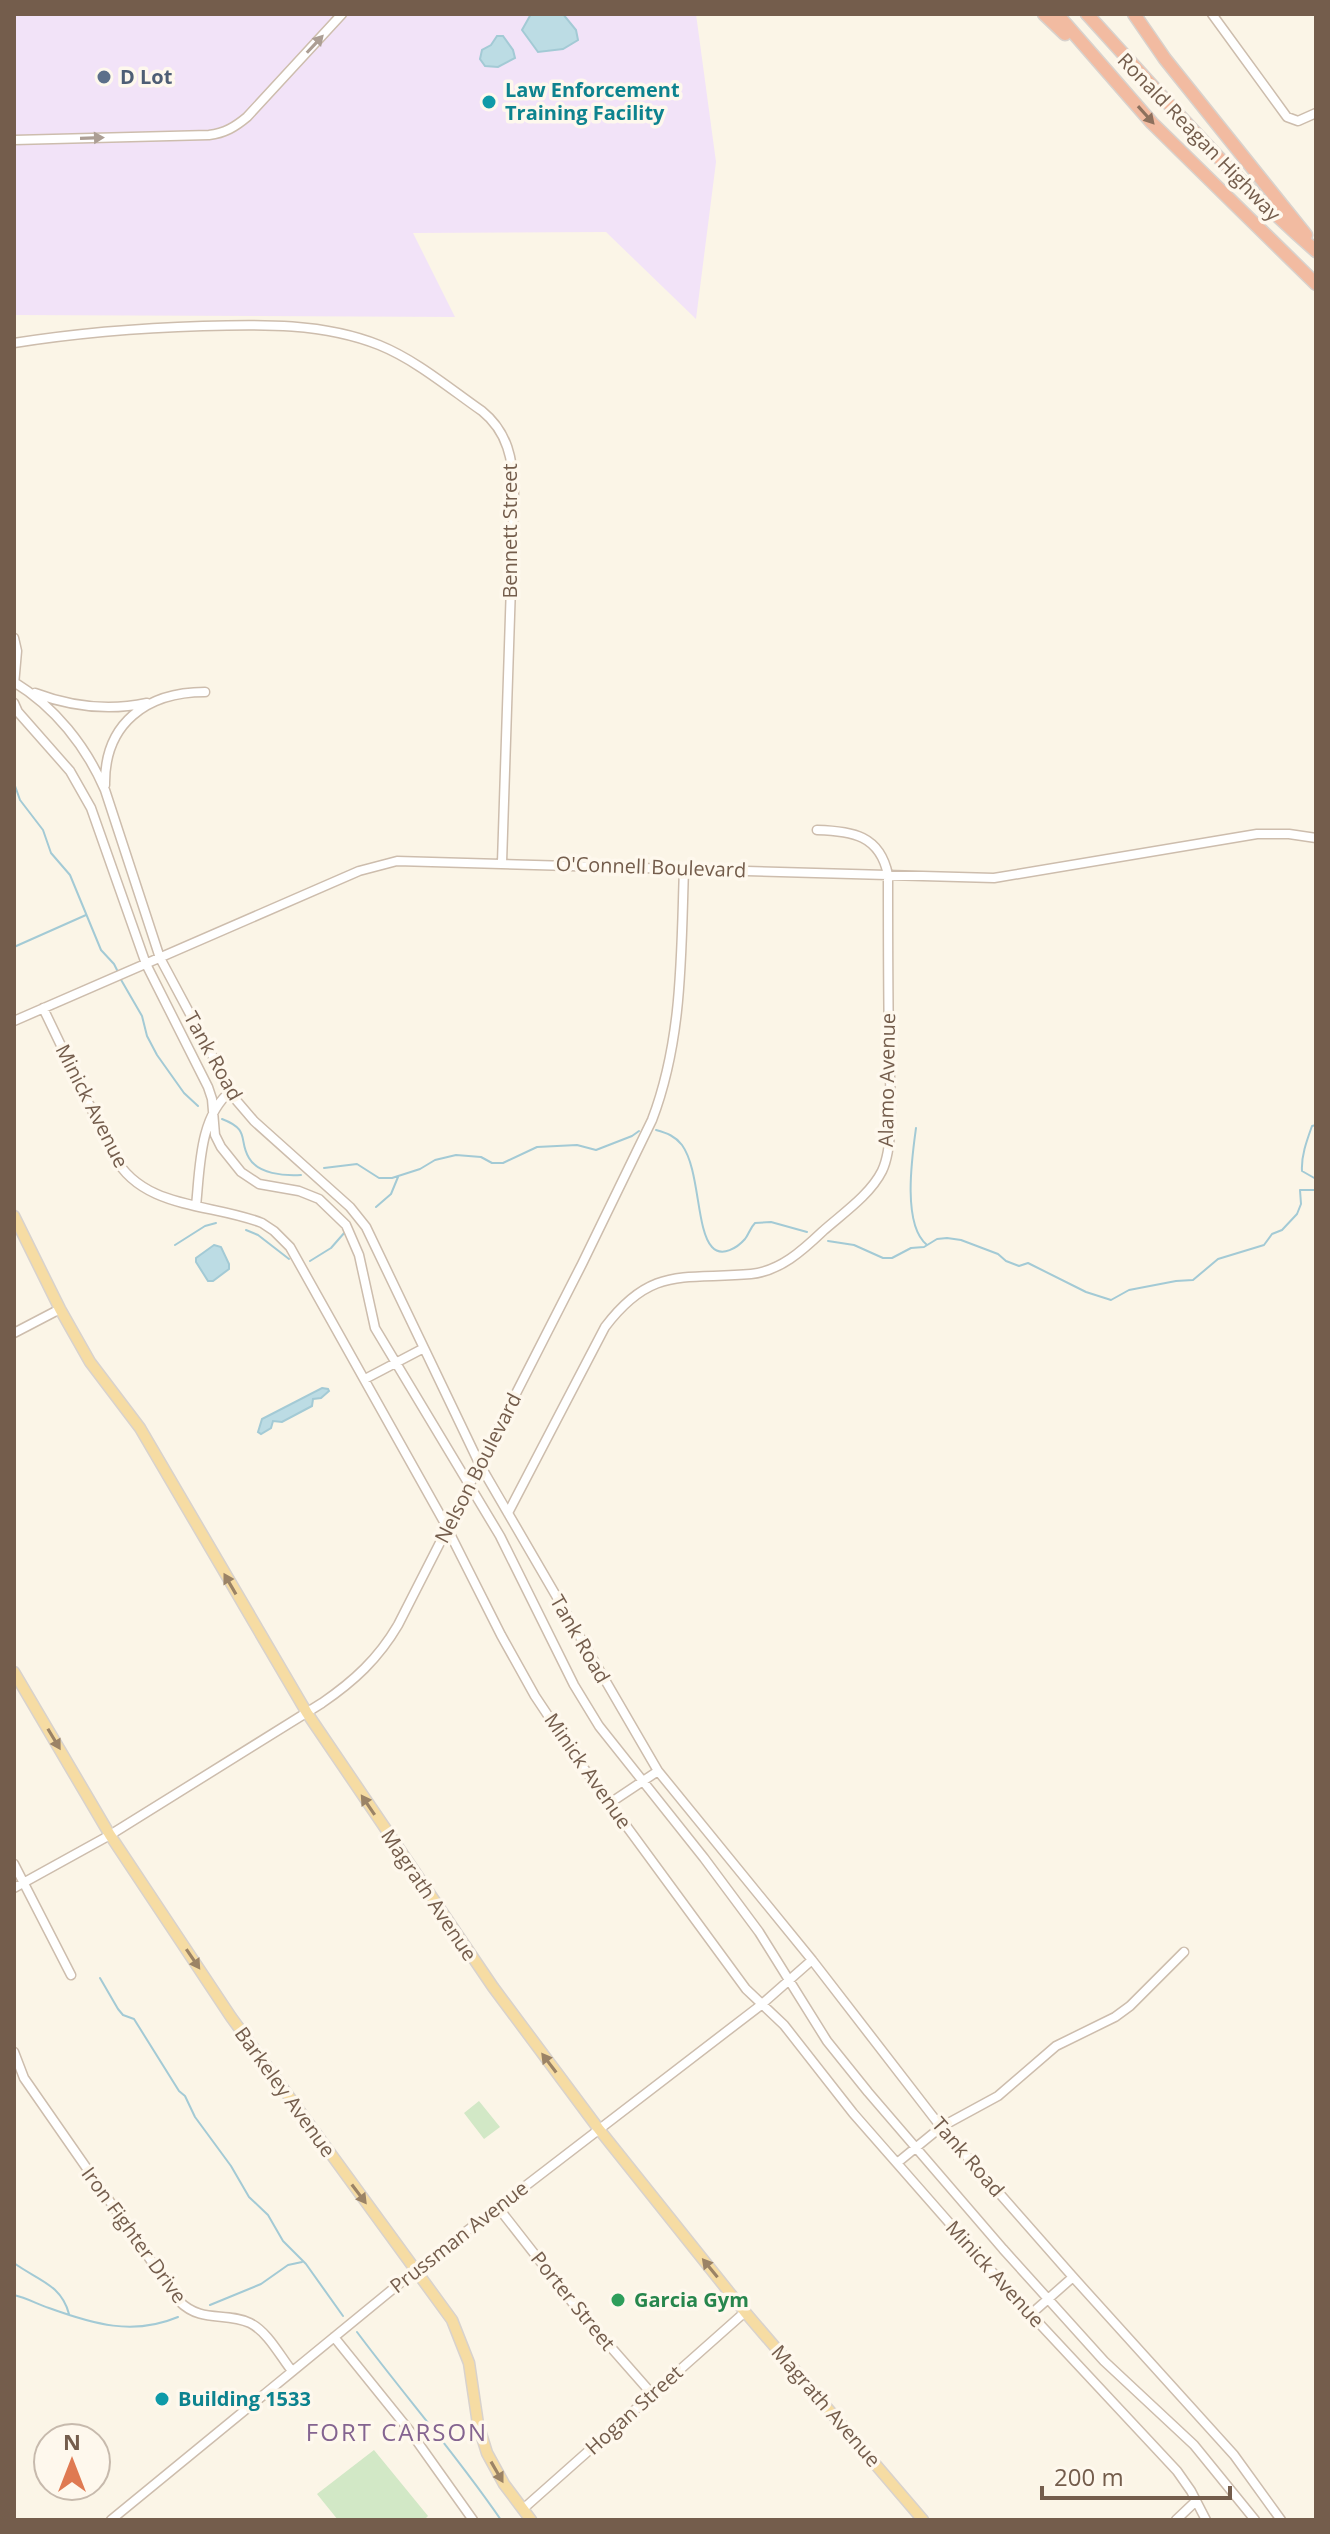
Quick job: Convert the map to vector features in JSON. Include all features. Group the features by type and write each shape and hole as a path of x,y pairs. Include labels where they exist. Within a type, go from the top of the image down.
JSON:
{"highway":[{"path":"1044,14 1122,88"},
{"name":"Ronald Reagan Highway","path":"1057,14 1152,123 1316,284"},
{"name":"Ronald Reagan Highway","path":"1087,14 1165,103 1290,229 1316,249"},
{"path":"1134,14 1165,59 1316,249"}],"main road":[{"name":"Magrath Avenue","path":"14,1216 90,1362 140,1428 307,1713 493,1987 598,2128 745,2312 923,2520"},
{"name":"Barkeley Avenue","path":"14,1672 110,1835 231,2017 452,2320 469,2363 478,2424 487,2453 504,2484 531,2520"}],"street":[{"path":"14,140 225,132 247,117 342,14"},
{"path":"1212,14 1287,117 1298,121 1316,113"},
{"name":"Bennett Street","path":"14,343 89,332 166,327 273,326 331,332 366,340 395,353 494,421 510,454 514,492 502,863"},
{"path":"14,638 17,651 14,684"},
{"name":"Tank Road","path":"14,684 28,690 68,729 85,751 105,790 160,958 231,1091 248,1115 359,1217 480,1465 658,1771 812,1960 941,2127 1234,2455 1279,2518"},
{"path":"28,690 66,703 124,707 180,694 205,692"},
{"path":"105,790 107,759 117,734 137,712 152,702"},
{"path":"14,703 18,712 70,771 91,808 146,964 208,1087 215,1135 221,1147 249,1179 270,1188 299,1191 319,1199 346,1225 359,1255 375,1328 500,1536 574,1685 599,1726 742,1909 841,2059 1048,2299 1104,2361 1194,2445 1255,2520"},
{"path":"817,830 848,831 864,838 878,850 888,875"},
{"name":"O'Connell Boulevard","path":"14,1021 374,866 408,860 994,878 1257,834 1316,838"},
{"name":"Nelson Boulevard","path":"14,1888 110,1835 307,1713 355,1680 384,1647 637,1155 657,1107 669,1065 678,1009 684,868"},
{"name":"Alamo Avenue","path":"508,1513 605,1327 624,1305 648,1288 672,1278 755,1273 780,1266 808,1245 878,1178 886,1158 890,1124 888,875"},
{"name":"Minick Avenue","path":"43,1008 125,1173 154,1194 255,1220 269,1227 297,1255 447,1528 501,1635 535,1696 575,1756 746,1989 784,2025 897,2163 1031,2314 1177,2471 1206,2520"},
{"path":"196,1206 201,1159 213,1112 231,1091"},
{"path":"14,1333 60,1309"},
{"path":"365,1379 424,1348"},
{"path":"610,1803 658,1771"},
{"path":"14,1864 71,1975"},
{"path":"897,2163 941,2127 998,2096 1056,2046 1115,2017 1130,2006 1184,1952"},
{"name":"Prussman Avenue","path":"111,2520 416,2270 761,2005 812,1960"},
{"name":"Iron Fighter Drive","path":"14,2052 29,2086 179,2301 199,2315 252,2324 292,2371"},
{"name":"Porter Street","path":"497,2206 579,2311 652,2394"},
{"path":"1031,2314 1073,2277"},
{"name":"Hogan Street","path":"523,2509 745,2312"},
{"path":"334,2337 409,2430 473,2520"},
{"path":"1176,2520 1196,2501"},
{"path":"1267,2520 1279,2518"}],"shaded area":[{"path":"14,14 696,14 716,162 696,319 606,232 413,233 455,317 14,315"}],"green space":[{"path":"479,2101 500,2127 484,2139 464,2113"},
{"path":"374,2450 428,2516 424,2520 338,2520 317,2494"}],"water":[{"path":"531,14 563,14 576,30 578,40 563,49 538,52 522,30"},
{"path":"497,36 503,36 515,58 498,67 485,66 480,59 482,50 491,45"},
{"path":"214,1245 221,1247 229,1269 213,1281 208,1281 196,1258"},
{"path":"322,1388 329,1391 321,1398 313,1399 312,1406 282,1422 273,1421 271,1428 261,1434 258,1432 262,1419"}],"waterway":[{"path":"14,783 20,800 43,830 51,853 70,875 101,950 118,972"},
{"path":"14,947 86,915"},
{"path":"120,978 142,1016 147,1036 157,1055 184,1093 198,1106"},
{"path":"222,1119 237,1127 249,1158 259,1168 279,1174 301,1175"},
{"path":"1316,1125 1310,1131 1302,1165 1302,1171 1316,1179"},
{"path":"916,1128 911,1207 919,1235 927,1245"},
{"path":"656,1130 677,1139 688,1156 703,1227 707,1239 716,1250 730,1250 738,1245 755,1223 771,1222 807,1232"},
{"path":"324,1168 357,1164 379,1178 392,1178 456,1155 503,1163 537,1147 577,1145 596,1150 639,1131"},
{"path":"376,1207 391,1194 398,1177"},
{"path":"828,1241 854,1245 883,1258 892,1258 937,1239 961,1240 1019,1266 1028,1263 1086,1292 1111,1300 1129,1290 1193,1280 1218,1259 1264,1245 1272,1234 1282,1230 1297,1214 1301,1204 1300,1190 1316,1190"},
{"path":"175,1245 205,1226 216,1223"},
{"path":"246,1230 258,1235 289,1259"},
{"path":"310,1261 331,1248 345,1232"},
{"path":"100,1978 118,2009 123,2015 134,2019 249,2197 268,2215 283,2241 306,2264 343,2316"},
{"path":"210,2305 261,2284 288,2265 302,2262"},
{"path":"14,2263 54,2289 69,2314"},
{"path":"14,2295 81,2319 113,2326 145,2326 178,2317"},
{"path":"357,2332 501,2520"}],"place":[{"name":"D Lot","path":"104,77"},
{"name":"Law Enforcement Training Facility","path":"489,102"},
{"name":"Garcia Gym","path":"618,2300"},
{"name":"Building 1533","path":"162,2399"}],"district":[{"name":"FORT CARSON","path":"397,2433"}]}
